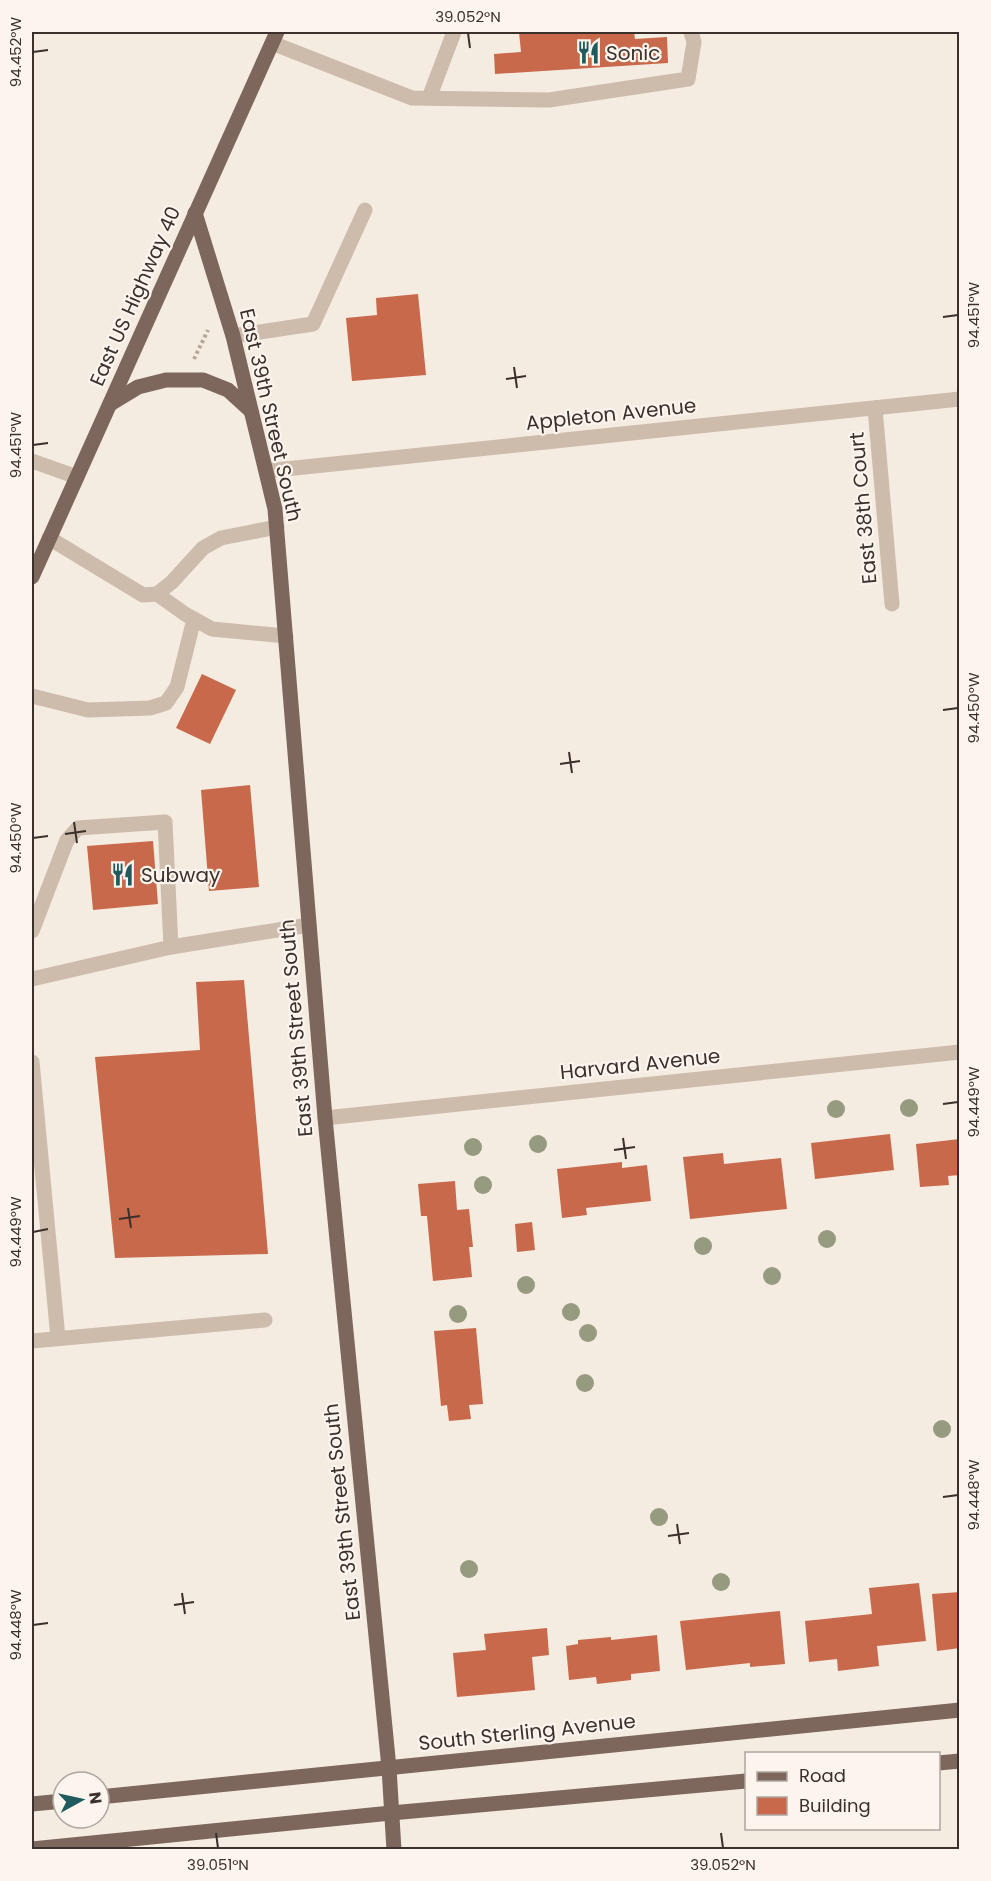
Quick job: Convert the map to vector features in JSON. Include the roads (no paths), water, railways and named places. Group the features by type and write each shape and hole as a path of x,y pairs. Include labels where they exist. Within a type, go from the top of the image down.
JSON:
{"main road":[{"name":"East US Highway 40","path":"32,577 274,37"},
{"name":"East 39th Street South","path":"195,213 233,336 275,508 324,1118 388,1768 394,1850"},
{"path":"110,404 138,387 166,380 203,380 228,390 251,411"},
{"name":"South Sterling Avenue","path":"111,1796 960,1710"},
{"path":"940,1763 960,1761"},
{"path":"32,1849 391,1813 745,1781"},
{"path":"32,1804 51,1802"}],"street":[{"path":"429,98 454,32"},
{"path":"274,37 412,98 549,100 688,79 694,42 691,32"},
{"path":"233,336 313,324 365,210"},
{"name":"Appleton Avenue","path":"266,471 960,399"},
{"name":"East 38th Court","path":"875,408 892,604"},
{"path":"32,461 77,477"},
{"path":"49,537 143,596 157,594 172,582 203,548 221,538 277,527"},
{"path":"157,594 212,629 286,636"},
{"path":"32,696 88,710 150,708 166,703 177,687 194,619"},
{"path":"32,931 67,840 78,828 165,822 171,947"},
{"path":"32,979 171,947 309,925"},
{"name":"Harvard Avenue","path":"324,1118 960,1052"},
{"path":"32,1062 58,1338"},
{"path":"32,1341 265,1320"}],"place":[{"name":"Sonic","path":"588,53"},
{"name":"Subway","path":"123,875"}]}
